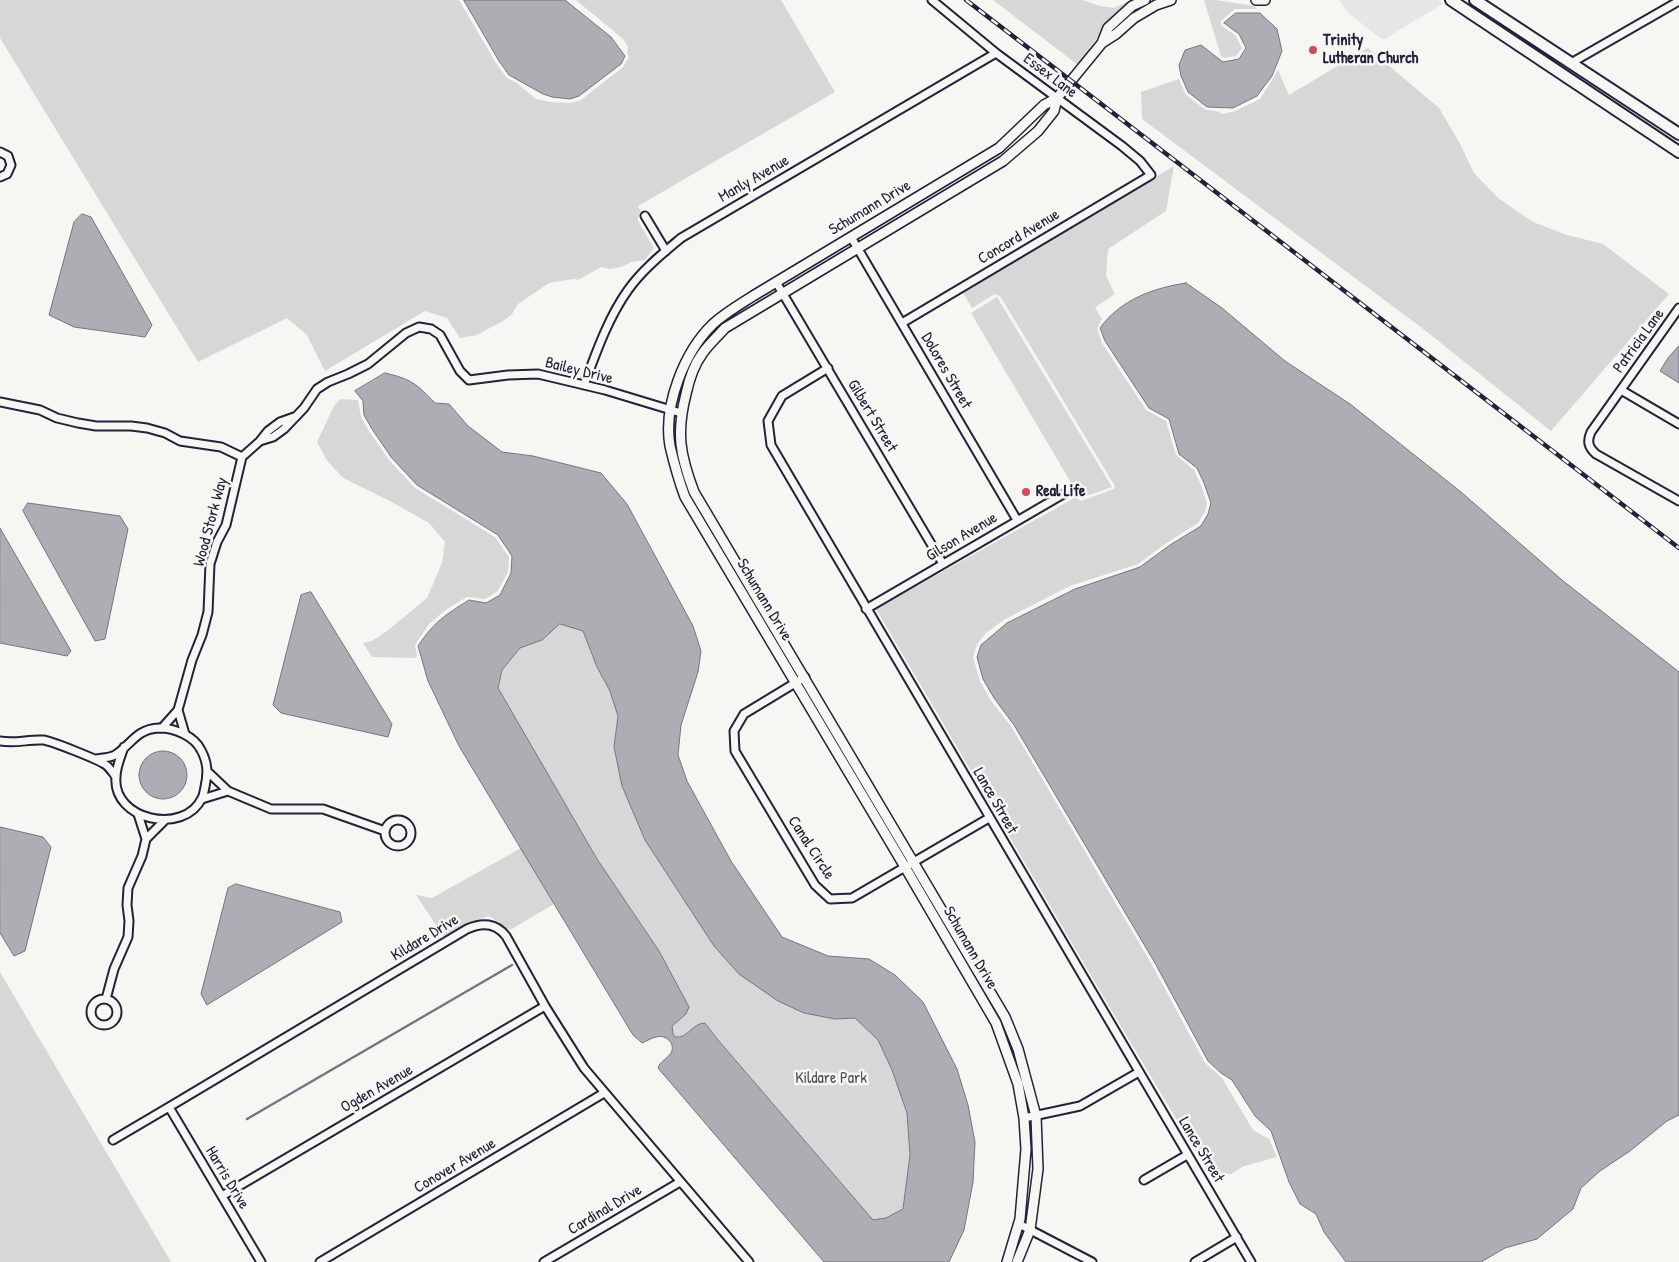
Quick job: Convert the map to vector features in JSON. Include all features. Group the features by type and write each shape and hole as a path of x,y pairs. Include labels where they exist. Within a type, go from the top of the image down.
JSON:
{"main road":[{"path":"1451,0 1679,152"},
{"path":"1475,0 1679,134"}],"street":[{"name":"Essex Lane","path":"932,0 996,52 1122,146 1140,161 1151,175"},
{"name":"Schumann Drive","path":"1017,1262 1030,1230 1038,1170 1036,1116 1018,1049 1005,1017 796,683 685,497 670,444 670,410 680,376 698,340 713,324 776,282 996,150 1044,105 1057,98 1102,43 1108,28 1132,6 1145,0"},
{"name":"Schumann Drive","path":"1102,43 1116,34 1134,18 1156,5 1171,0"},
{"path":"1256,0 1265,0"},
{"path":"1571,63 1679,1"},
{"name":"Manly Avenue","path":"584,385 608,326 628,290 647,268 681,238 996,52"},
{"name":"Schumann Drive","path":"1007,1262 1019,1224 1024,1188 1026,1149 1024,1118 1018,1084 996,1023 805,677 694,492 684,466 679,438 681,413 690,379 702,354 725,328 1004,161 1038,131 1054,111 1057,98"},
{"path":"996,150 1004,161"},
{"path":"0,152 8,156 11,165 7,174 0,177"},
{"name":"Concord Avenue","path":"902,324 1151,175"},
{"path":"925,193 932,204"},
{"path":"645,216 666,251"},
{"name":"Dolores Street","path":"851,237 1017,520"},
{"name":"Gilbert Street","path":"776,282 943,564"},
{"name":"Patricia Lane","path":"1679,308 1620,390 1588,439 1589,448 1596,454 1679,502"},
{"name":"Bailey Drive","path":"242,457 260,441 273,437 284,429 318,390 328,382 368,364 406,334 419,327 431,329 440,335 460,371 469,380 508,375 538,374 681,413"},
{"name":"Lance Street","path":"828,368 782,396 768,421 771,445 1251,1262"},
{"path":"1620,390 1679,424"},
{"path":"0,402 40,410 57,418 78,423 96,426 147,428 165,433 180,441 221,447 242,457"},
{"name":"Wood Stork Way","path":"162,728 178,710 208,612 210,564 217,542 226,525 242,457"},
{"name":"Gilson Avenue","path":"866,609 1072,489"},
{"name":"Canal Circle","path":"805,677 744,714 734,731 735,752 815,884 830,899 852,898 989,818"},
{"path":"178,710 184,734"},
{"path":"96,759 113,756 136,735 149,729 162,728 184,734 191,737 200,748 206,762 208,772 202,798 189,813 178,819 165,820 138,814 126,806 118,792 116,777 124,747"},
{"path":"0,741 43,740 96,759 107,766 116,777"},
{"path":"208,772 228,791 271,809 323,809 385,831"},
{"path":"202,798 228,791"},
{"path":"106,999 114,969 128,937 128,888 142,856 146,839 138,814"},
{"path":"146,839 165,820"},
{"name":"Kildare Drive","path":"113,1140 459,934 478,925 492,926 504,933 584,1068 749,1262"},
{"name":"Ogden Avenue","path":"222,1196 546,1006"},
{"path":"1024,1118 1080,1106 1139,1072"},
{"name":"Conover Avenue","path":"320,1262 604,1093"},
{"name":"Harris Drive","path":"169,1108 261,1262"},
{"path":"1144,1180 1187,1155"},
{"name":"Cardinal Drive","path":"544,1262 680,1182"},
{"path":"1019,1224 1092,1262"},
{"path":"1195,1262 1237,1238"}],"shaded area":[{"path":"464,0 565,0 611,37 625,56 621,64 579,96 570,99 543,94 509,75"},
{"path":"1339,0 1439,0 1444,3 1383,40 1348,13"},
{"path":"1236,13 1260,13 1277,29 1282,51 1272,76 1257,96 1233,108 1207,107 1188,92 1181,76 1179,65 1185,50 1201,45 1223,62 1239,59 1246,48 1239,34 1224,23"},
{"path":"82,214 91,217 152,325 145,337 74,327 49,315 74,222"},
{"path":"1186,283 1222,308 1285,361 1350,404 1461,492 1562,580 1679,672 1679,1115 1667,1121 1630,1151 1600,1171 1581,1188 1573,1209 1537,1239 1505,1248 1481,1262 1346,1262 1324,1232 1316,1214 1300,1204 1289,1182 1271,1131 1255,1116 1232,1080 1208,1061 1155,963 1014,725 983,679 977,657 981,645 1007,623 1075,589 1140,567 1170,545 1201,526 1208,514 1211,503 1204,483 1197,468 1179,454 1169,419 1149,408 1105,341 1100,328 1117,310 1138,297 1161,288"},
{"path":"1679,346 1679,383 1660,371"},
{"path":"385,373 408,380 435,403 449,404 468,426 502,452 533,456 601,473 627,504 693,626 701,651 698,672 681,725 678,755 687,781 731,861 782,937 828,956 869,959 895,975 923,1002 957,1069 968,1105 975,1142 973,1182 964,1230 949,1262 824,1262 658,1068 671,1053 672,1046 669,1040 660,1036 642,1043 633,1035 459,746 428,681 418,646 440,620 469,600 486,603 500,595 511,573 512,556 498,535 417,485 391,457 372,429 364,415 363,401 355,391","holes":["560,624 583,631 597,667 610,691 618,716 614,747 622,786 645,840 714,946 739,974 778,1001 804,1013 835,1019 855,1018 878,1040 892,1070 907,1113 910,1155 903,1209 886,1218 873,1220 705,1023 697,1025 683,1036 675,1037 673,1034 672,1026 686,1014 689,1007 659,951 597,859 498,688 502,670 520,648 542,640"]},
{"path":"28,503 120,516 128,529 105,639 95,641 23,511"},
{"path":"0,528 71,651 67,656 0,643"},
{"path":"311,592 392,724 388,737 281,713 273,705 301,595"},
{"path":"158,751 168,751 177,755 183,761 186,766 186,784 177,795 168,799 158,799 149,795 143,789 139,780 139,770 143,761 149,755"},
{"path":"0,827 43,837 51,847 25,951 14,956 0,933"},
{"path":"236,884 340,912 342,922 207,1005 201,994 228,888"}],"green space":[{"path":"0,0 459,0 506,77 536,99 570,103 581,100 623,67 629,57 628,47 623,39 576,0 781,0 835,92 638,206 641,212 638,221 654,248 645,260 631,262 621,267 610,269 601,267 578,280 549,283 518,304 512,314 503,321 477,335 460,338 447,318 425,311 325,371 307,335 287,318 198,362 0,38"},
{"path":"993,0 1082,0 1114,8 1131,0 1137,0 1109,21 1078,65"},
{"path":"1204,0 1254,6 1257,9 1235,9 1221,21 1221,25 1236,36 1242,48 1236,56 1224,58 1221,56"},
{"path":"1368,48 1439,108 1474,173 1498,198 1533,222 1567,235 1603,244 1669,294 1551,431 1422,328 1142,119 1141,92 1179,79 1186,95 1206,110 1223,114 1235,111 1260,99 1278,70 1289,95"},
{"path":"1174,166 1166,211 1108,249 1106,276 1115,294 1095,307 1102,319 1097,328 1102,343 1146,410 1166,421 1176,455 1194,470 1201,485 1207,503 1205,512 1198,523 1138,564 1070,586 1005,619 986,633 977,644 973,657 980,681 991,701 1011,726 1152,965 1205,1063 1222,1078 1253,1130 1269,1139 1277,1157 1244,1166 1231,1174 1208,1172 876,609 1076,497 1081,501 1114,489 1115,486 1000,296 995,294 972,308 963,293"},
{"path":"997,297 1112,487 1080,498 971,313"},
{"path":"340,399 358,400 361,417 369,431 389,460 415,488 495,537 509,557 508,572 497,592 485,599 467,597 447,609 429,624 415,645 416,658 372,657 363,643 372,641 387,631 427,598 442,563 445,542 429,523 343,478 326,459 317,442 334,406"},
{"name":"Kildare Park","path":"560,624 583,631 597,667 610,691 618,716 614,747 622,786 645,840 714,946 739,974 835,1019 855,1018 878,1040 892,1070 907,1114 910,1155 903,1209 886,1218 873,1220 705,1023 682,1036 675,1037 673,1034 672,1026 686,1014 688,1007 659,951 597,859 498,688 502,670 520,648 542,640"},
{"path":"521,848 554,904 510,930 489,916 473,921 444,937 416,895 432,898"},
{"path":"0,972 171,1262 0,1262"}],"waterway":[{"path":"247,1119 512,965"}],"railway":[{"path":"966,0 1679,548"}],"place":[{"name":"Trinity Lutheran Church","path":"1313,50"},
{"name":"Real Life","path":"1026,492"}]}
